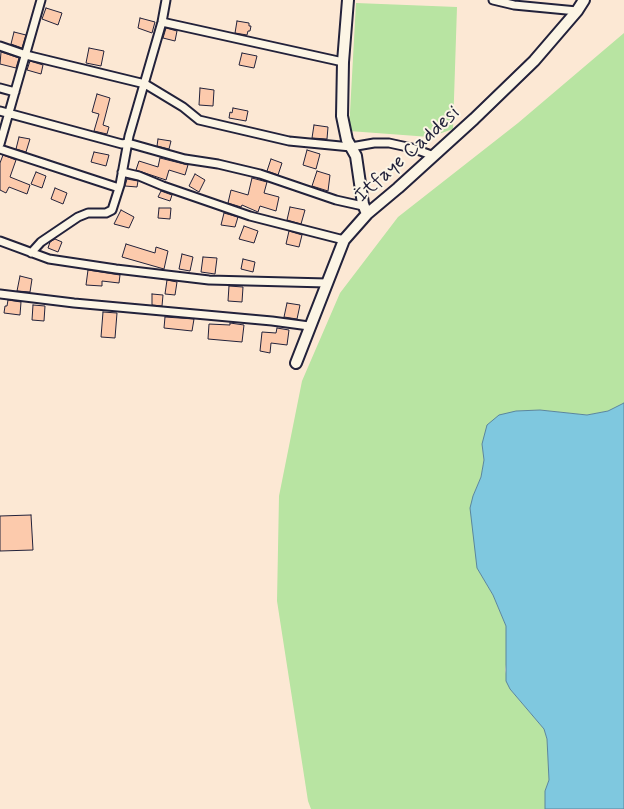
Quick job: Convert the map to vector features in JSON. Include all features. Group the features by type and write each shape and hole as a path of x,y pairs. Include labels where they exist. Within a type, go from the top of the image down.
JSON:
{"street":[{"path":"0,144 41,0"},
{"path":"30,253 41,242 78,217 88,213 106,213 112,210 119,188 128,143 162,22 166,0"},
{"path":"0,110 122,144 128,143 185,159 218,164 260,174 365,210 356,156 347,140 342,116 343,62 348,0"},
{"path":"493,0 577,11"},
{"name":"İtfaye Caddesi","path":"296,363 344,240 365,210 434,156 534,61 577,11 584,0"},
{"path":"162,22 343,62"},
{"path":"0,46 26,55 145,84 183,107 200,120 289,141 351,147 374,143 389,143 412,148 434,156"},
{"path":"0,88 15,92"},
{"path":"0,149 119,188"},
{"path":"122,172 139,176 250,216 344,240"},
{"path":"0,241 49,260 209,280 327,283"},
{"path":"0,294 309,326"}],"green space":[{"path":"356,3 457,7 453,129 430,137 349,131"},
{"path":"624,33 624,403 608,411 587,415 540,410 516,411 482,444 484,460 481,477 473,496 477,568 493,595 506,626 507,659 505,670 510,689 544,729 547,739 549,780 545,791 545,809 311,809 308,801 277,601 279,496 302,381 340,293 398,217 518,123"}],"water":[{"path":"624,403 624,809 545,809 545,791 549,780 547,739 544,729 510,689 506,681 506,626 493,595 477,568 470,508 481,477 484,460 482,444 487,425 499,415 516,411 540,410 587,415 608,411"}],"building":[{"path":"46,8 62,13 58,25 42,19"},
{"path":"140,18 155,22 152,33 138,28"},
{"path":"237,21 249,23 249,26 251,26 247,35 235,33"},
{"path":"166,28 177,31 175,41 163,38"},
{"path":"14,32 26,35 22,48 11,44"},
{"path":"89,48 104,51 101,66 86,63"},
{"path":"1,52 19,58 16,68 0,64"},
{"path":"242,53 257,56 254,68 239,65"},
{"path":"30,61 43,65 41,74 27,70"},
{"path":"200,88 214,90 213,106 199,105"},
{"path":"97,94 110,98 103,125 109,127 107,134 94,131 99,114 92,112"},
{"path":"233,108 248,111 246,121 229,118"},
{"path":"314,125 328,127 327,139 312,138"},
{"path":"19,137 30,139 26,152 16,149"},
{"path":"158,139 171,141 169,149 157,146"},
{"path":"307,150 320,154 316,169 303,165"},
{"path":"94,152 109,155 106,166 91,162"},
{"path":"3,155 16,160 10,177 30,185 27,194 9,187 6,193 0,190 0,163"},
{"path":"160,158 188,165 185,175 169,170 166,180 136,170 139,161 158,167"},
{"path":"271,159 282,163 278,175 267,171"},
{"path":"317,171 330,175 328,191 312,186"},
{"path":"36,172 46,176 42,188 31,184"},
{"path":"195,174 205,180 199,192 189,186"},
{"path":"252,178 267,182 264,193 279,197 276,211 260,206 258,212 242,205 241,207 228,203 231,190 248,195"},
{"path":"127,179 138,181 137,187 125,186"},
{"path":"55,188 67,193 63,204 51,199"},
{"path":"161,191 172,195 170,201 158,197"},
{"path":"290,207 305,210 301,224 287,220"},
{"path":"159,208 171,208 170,219 158,218"},
{"path":"121,210 134,217 129,228 114,224"},
{"path":"224,213 238,217 235,227 221,225"},
{"path":"244,226 258,231 254,243 239,239"},
{"path":"289,231 302,235 299,247 286,244"},
{"path":"55,239 62,242 58,252 48,248 50,242"},
{"path":"126,244 155,253 156,247 168,251 164,269 122,257"},
{"path":"182,254 193,257 190,271 179,269"},
{"path":"203,257 217,258 215,274 201,272"},
{"path":"243,259 255,262 253,272 241,269"},
{"path":"88,270 120,275 119,283 102,281 102,286 86,285"},
{"path":"20,276 32,279 30,292 17,291"},
{"path":"167,280 177,282 175,295 165,294"},
{"path":"229,286 243,287 242,302 228,301"},
{"path":"152,294 163,295 162,306 152,305"},
{"path":"8,300 21,302 20,315 4,313"},
{"path":"287,303 300,305 297,319 284,317"},
{"path":"33,305 45,306 44,321 32,320"},
{"path":"103,312 117,313 115,338 101,337"},
{"path":"165,317 194,319 192,331 164,328"},
{"path":"230,323 244,325 242,342 208,339 209,324 230,325"},
{"path":"277,328 289,330 287,345 271,343 270,353 260,351 262,332 276,333"},
{"path":"31,515 33,550 0,551 0,516"}]}
